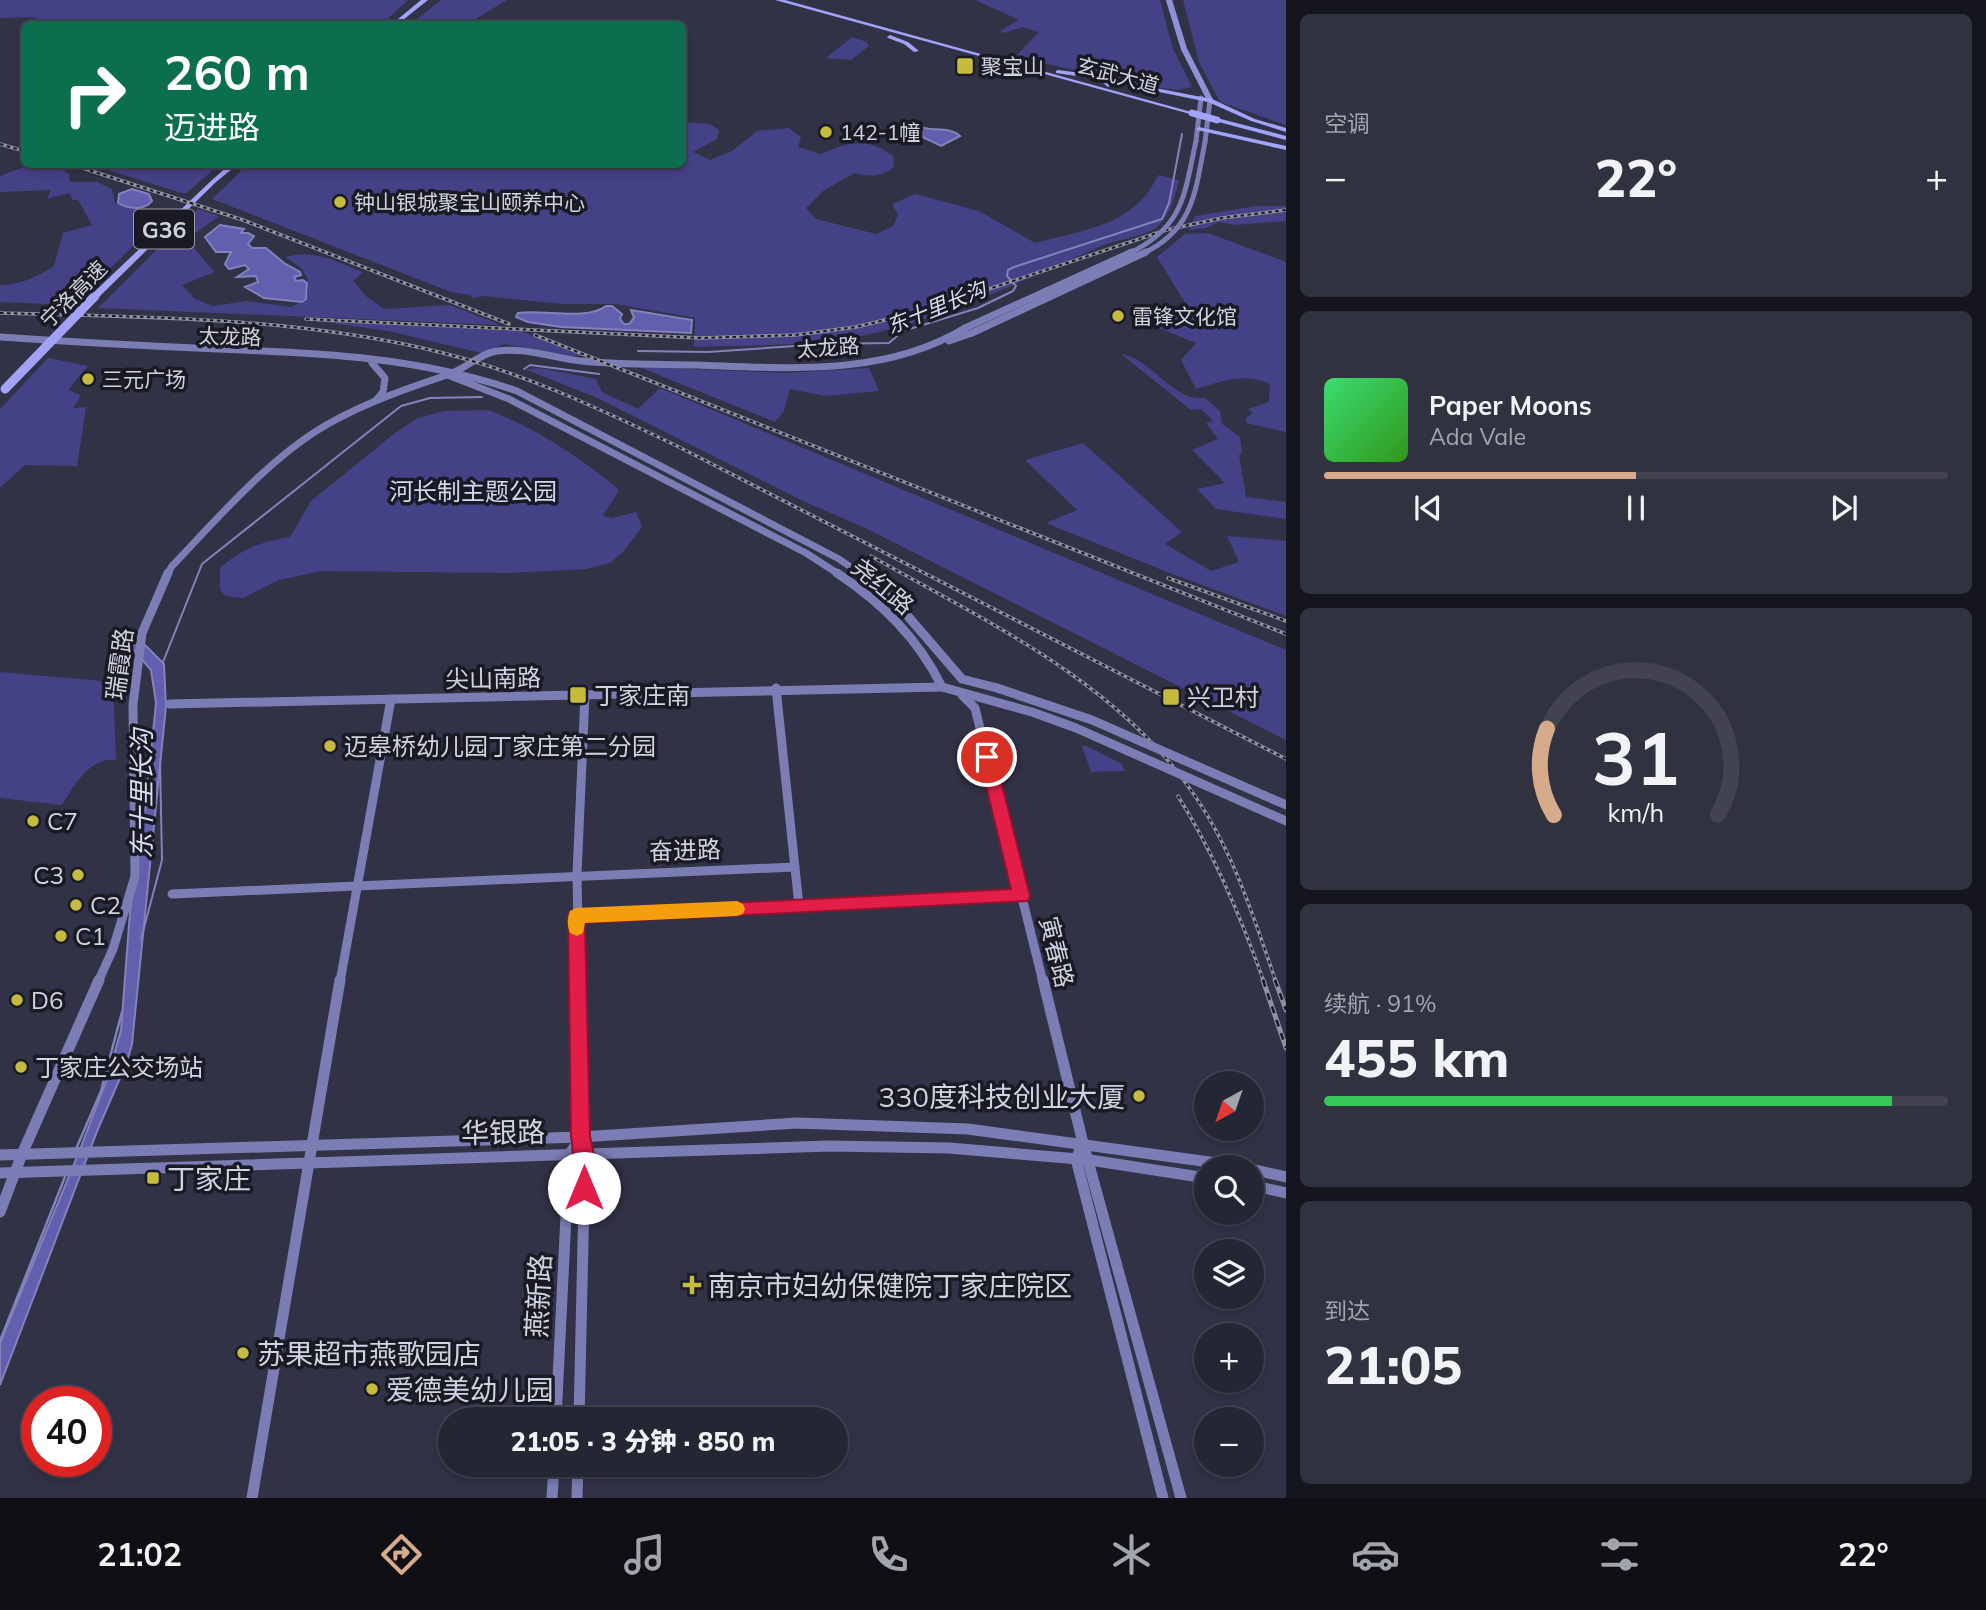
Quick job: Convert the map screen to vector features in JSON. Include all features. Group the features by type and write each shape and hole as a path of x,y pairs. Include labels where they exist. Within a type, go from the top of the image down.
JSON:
{"highway":[{"path":"398,21 423,0"},
{"path":"408,21 435,0"},
{"name":"玄武大道","path":"778,0 1286,134"},
{"name":"玄武大道","path":"794,0 1106,87"},
{"path":"815,10 884,38 906,43 916,51"},
{"path":"1058,72 1179,92 1191,90 1198,85"},
{"path":"1106,87 1104,81 1210,100 1286,134"},
{"path":"1199,129 1286,148"},
{"name":"宁洛高速","path":"2,390 92,295 223,168"},
{"name":"宁洛高速","path":"92,295 230,168"}],"main road":[{"path":"1163,0 1178,49 1198,85 1201,98"},
{"path":"1169,0 1184,49 1210,100"}],"street":[{"name":"太龙路","path":"0,339 100,349 301,356 446,374 501,350 581,361 798,368 866,363 905,355 940,343 965,328 1132,252 1159,235 1182,205 1199,129 1201,98"},
{"path":"940,343 972,333 1159,246 1188,215 1193,204 1208,131 1210,100"},
{"name":"太龙路","path":"0,339 332,354 457,371"},
{"path":"372,363 385,378 383,392 377,399"},
{"name":"尧红路","path":"457,371 517,391 839,559 873,582 900,607 962,679 1092,720 1286,805"},
{"name":"尧红路","path":"446,374 509,399 806,553 842,575 881,604 902,626 933,666 942,687"},
{"name":"瑞霞路","path":"0,1212 22,1154 113,949 135,876 137,831 134,685 142,633 153,603 172,566 240,495 307,438 377,399 446,374"},
{"path":"942,687 962,695 1021,708 1088,732 1286,821"},
{"name":"尖山南路","path":"170,704 776,688 942,687"},
{"path":"776,688 799,906"},
{"name":"燕新路","path":"579,1407 585,1155 580,1137 576,916 585,695"},
{"name":"寅春路","path":"962,695 975,708 1083,1143 1090,1160 1181,1498"},
{"path":"252,1498 308,1160 391,699"},
{"name":"奋进路","path":"172,894 577,874 795,867"},
{"path":"576,916 1021,896"},
{"name":"华银路","path":"0,1155 580,1137 797,1123 968,1129 1194,1159"},
{"name":"燕新路","path":"557,1407 569,1155 580,1137"},
{"path":"1083,1143 1076,1158 1163,1498"},
{"name":"华银路","path":"0,1173 308,1160 585,1155 830,1146 949,1148 1076,1158 1194,1176"},
{"path":"1264,1172 1286,1177"},
{"path":"1264,1188 1286,1193"},
{"path":"552,1498 553,1477"},
{"path":"577,1498 578,1477"}],"green space":[{"path":"0,0 408,0 385,21 44,21 20,17 0,18"},
{"path":"441,0 507,0 472,21 415,21"},
{"path":"975,0 1160,0 1173,49 1192,87 1177,90 1159,88 1015,57 1039,32 1022,27 1005,33 1000,31 1019,20"},
{"path":"1183,0 1286,0 1286,125 1220,102 1199,62"},
{"path":"852,37 867,42 869,46 851,60 826,58"},
{"path":"686,122 710,124 719,130 717,139 693,152 710,160 732,151 757,131 789,128 801,137 798,147 821,154 857,143 866,143 883,150 893,156 894,167 875,175 854,173 823,191 806,208 816,219 876,234 893,226 898,215 892,204 915,194 979,211 1035,243 1089,229 1122,216 1148,192 1158,175 1179,180 1169,212 1152,230 1101,246 992,294 936,315 856,337 787,344 694,347 695,318 616,304 563,304 484,296 472,298 212,199 244,168 686,168"},
{"path":"21,168 60,168 69,174 70,182 97,182 112,189 115,203 128,208 167,213 73,305 0,302 0,285 28,280 54,266 63,233 92,225 78,200 73,200 69,193 47,199 51,190 0,192 0,176"},
{"path":"102,168 215,168 185,194"},
{"path":"1256,206 1286,206 1286,221 1235,225 1219,222 1206,228 1189,230 1195,216"},
{"path":"198,209 219,216 197,232 189,231 183,236 215,272 182,285 195,299 213,306 247,301 291,307 307,299 308,285 305,274 285,257 306,254 325,257 363,272 353,281 367,297 384,309 450,305 501,325 98,308"},
{"path":"1208,233 1286,262 1286,432 1246,423 1247,417 1253,413 1248,409 1269,402 1270,384 1242,378 1196,389 1181,360 1196,343 1144,322 1149,317 1192,314 1157,257 1185,234"},
{"path":"317,321 521,331 582,356 566,356 505,344 481,353 388,331"},
{"path":"1121,354 1143,364 1182,394 1205,398 1220,411 1222,424 1240,437 1242,452 1239,455 1246,497 1286,502 1286,519 1216,509 1197,489 1225,483 1192,450 1218,439 1206,423 1213,421 1201,409 1191,410"},
{"path":"48,358 88,366 68,390 81,395 73,408 86,407 77,466 25,465 0,488 0,409"},
{"path":"639,367 786,373 869,368 879,391 825,396 790,389 784,411 775,422"},
{"path":"539,368 596,379 602,392 638,409 660,388 1286,650 1286,740 865,528 803,501 595,397 525,369"},
{"name":"河长制主题公园","path":"488,410 556,444 619,490 603,516 612,518 636,512 642,527 623,552 610,563 586,569 506,573 321,571 279,580 243,598 226,596 220,590 220,568 253,547 290,537 311,501 395,433 418,418 444,411"},
{"path":"1083,443 1182,532 1165,544 1211,571 1239,562 1227,536 1286,541 1286,616 1046,523 1077,510 1025,460"},
{"path":"0,672 113,682 116,760 106,760 90,768 62,805 0,798"},
{"path":"1082,746 1122,764 1125,771 1091,772"}],"shaded area":[{"path":"916,125 926,129 950,131 960,136 941,146 909,128"},
{"path":"132,189 149,194 152,201 136,208 118,203 119,194"},
{"path":"220,225 244,229 241,233 254,236 248,244 252,248 266,248 300,272 301,275 294,277 296,281 303,280 307,283 306,299 302,302 264,298 245,287 258,282 256,276 237,277 249,269 245,265 229,269 225,264 231,252 216,252 205,237"},
{"path":"612,306 622,314 620,319 624,324 629,324 634,318 631,310 692,320 691,333 561,327 528,322 516,317 518,313 528,312 587,313"},
{"path":"140,640 164,664 166,706 132,1044 0,1385 0,1343 77,1157 107,1079 121,1030 130,912 146,802 156,703 151,670 131,647"}],"waterway":[{"name":"东十里长沟","path":"638,351 708,352 824,344 889,343 903,331 978,308 1013,291 1016,286 1007,276 1008,270 1014,267 1162,219 1169,203 1182,134"},
{"name":"东十里长沟","path":"524,369 530,365 599,374"},
{"name":"东十里长沟","path":"163,662 202,564 401,406 430,398 482,397"},
{"name":"东十里长沟","path":"141,939 162,860 160,762"},
{"name":"东十里长沟","path":"76,1149 101,1091 122,1012"},
{"name":"东十里长沟","path":"0,1341 65,1177"}],"railway":[{"path":"0,144 21,150"},
{"path":"82,168 243,220 509,324"},
{"path":"306,319 701,338 795,335 856,327 926,310 1166,230 1222,218 1286,210"},
{"path":"0,313 223,321 334,332 443,353 532,381 675,445 1286,759"},
{"path":"535,335 1286,634"},
{"path":"871,556 1044,656 1085,684 1159,750 1190,789 1218,834 1240,882 1276,982"},
{"path":"1168,578 1286,621"},
{"path":"1178,796 1226,887 1264,982"},
{"path":"1263,980 1286,1048"},
{"path":"1275,980 1286,1010"}],"slow traffic":[{"path":"577,928 576,916 737,909"}],"place":[{"name":"聚宝山","path":"965,66"},
{"name":"142-1幢","path":"826,132"},
{"name":"钟山银城聚宝山颐养中心","path":"340,202"},
{"name":"雷锋文化馆","path":"1118,316"},
{"name":"三元广场","path":"88,379"},
{"name":"丁家庄南","path":"578,695"},
{"name":"兴卫村","path":"1171,697"},
{"name":"迈皋桥幼儿园丁家庄第二分园","path":"330,746"},
{"name":"C7","path":"33,821"},
{"name":"C3","path":"78,875"},
{"name":"C2","path":"76,905"},
{"name":"C1","path":"61,936"},
{"name":"D6","path":"17,1000"},
{"name":"丁家庄公交场站","path":"21,1067"},
{"name":"330度科技创业大厦","path":"1139,1096"},
{"name":"丁家庄","path":"153,1178"},
{"name":"南京市妇幼保健院丁家庄院区","path":"692,1285"},
{"name":"苏果超市燕歌园店","path":"243,1353"},
{"name":"爱德美幼儿园","path":"372,1389"}],"route":[{"path":"584,1188 585,1155 580,1137 576,916 1021,896 987,757"}]}
